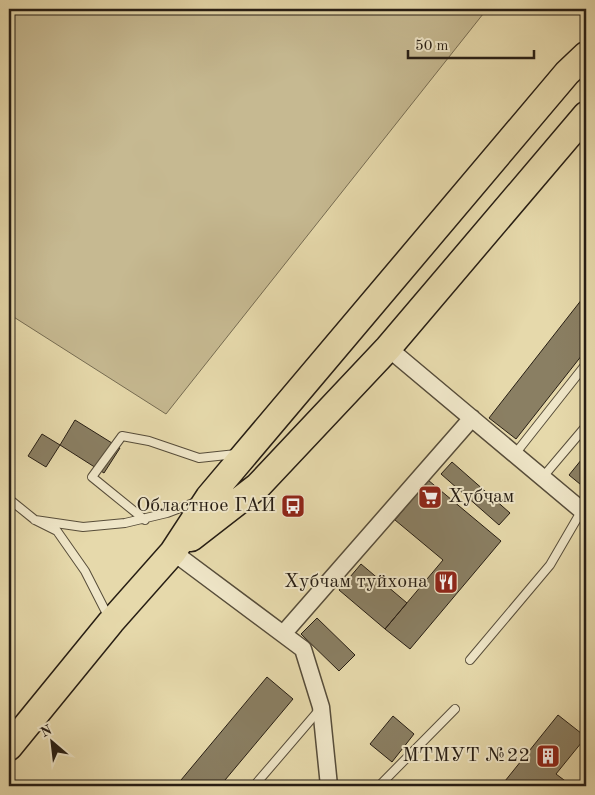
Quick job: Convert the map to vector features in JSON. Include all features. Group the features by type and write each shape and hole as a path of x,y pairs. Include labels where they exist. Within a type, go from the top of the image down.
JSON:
{"highway":[{"path":"9,747 111,622 173,552 209,497 555,88 586,55"},
{"path":"173,552 258,486 388,348 586,115"}],"street":[{"path":"388,348 584,512"},
{"path":"283,634 472,418"},
{"path":"173,552 303,649 321,707 329,786"}],"lane":[{"path":"515,454 586,364"},
{"path":"542,478 586,426"},
{"path":"145,520 92,477 122,436 149,441 199,458 248,453"},
{"path":"35,520 83,527 125,524 145,520 209,497"},
{"path":"9,499 35,520 57,531 85,571 111,622"},
{"path":"470,660 550,565 584,512"},
{"path":"254,786 321,707"},
{"path":"379,786 455,709"}],"shaded area":[{"path":"9,9 487,9 166,414 9,314"}],"building":[{"path":"586,294 586,350 516,439 489,418"},
{"path":"75,420 120,448 104,473 60,445"},
{"path":"42,434 60,445 46,467 28,456"},
{"path":"586,454 586,489 569,475"},
{"path":"452,462 510,513 499,525 441,474"},
{"name":"Хубчам туйхона","path":"428,480 501,541 410,649 385,629 443,560 395,520"},
{"path":"361,564 407,603 385,629 339,590"},
{"path":"317,618 355,655 339,671 301,634"},
{"path":"267,677 293,699 220,786 176,786"},
{"name":"МТМУТ №22","path":"558,715 586,737 556,774 572,786 501,786"},
{"path":"393,716 414,734 392,762 370,744"}],"place":[{"name":"Хубҷам","path":"430,497"},
{"name":"Областное ГАИ","path":"293,506"},
{"name":"Хубчам туйхона","path":"446,582"},
{"name":"МТМУТ №22","path":"548,756"}]}
